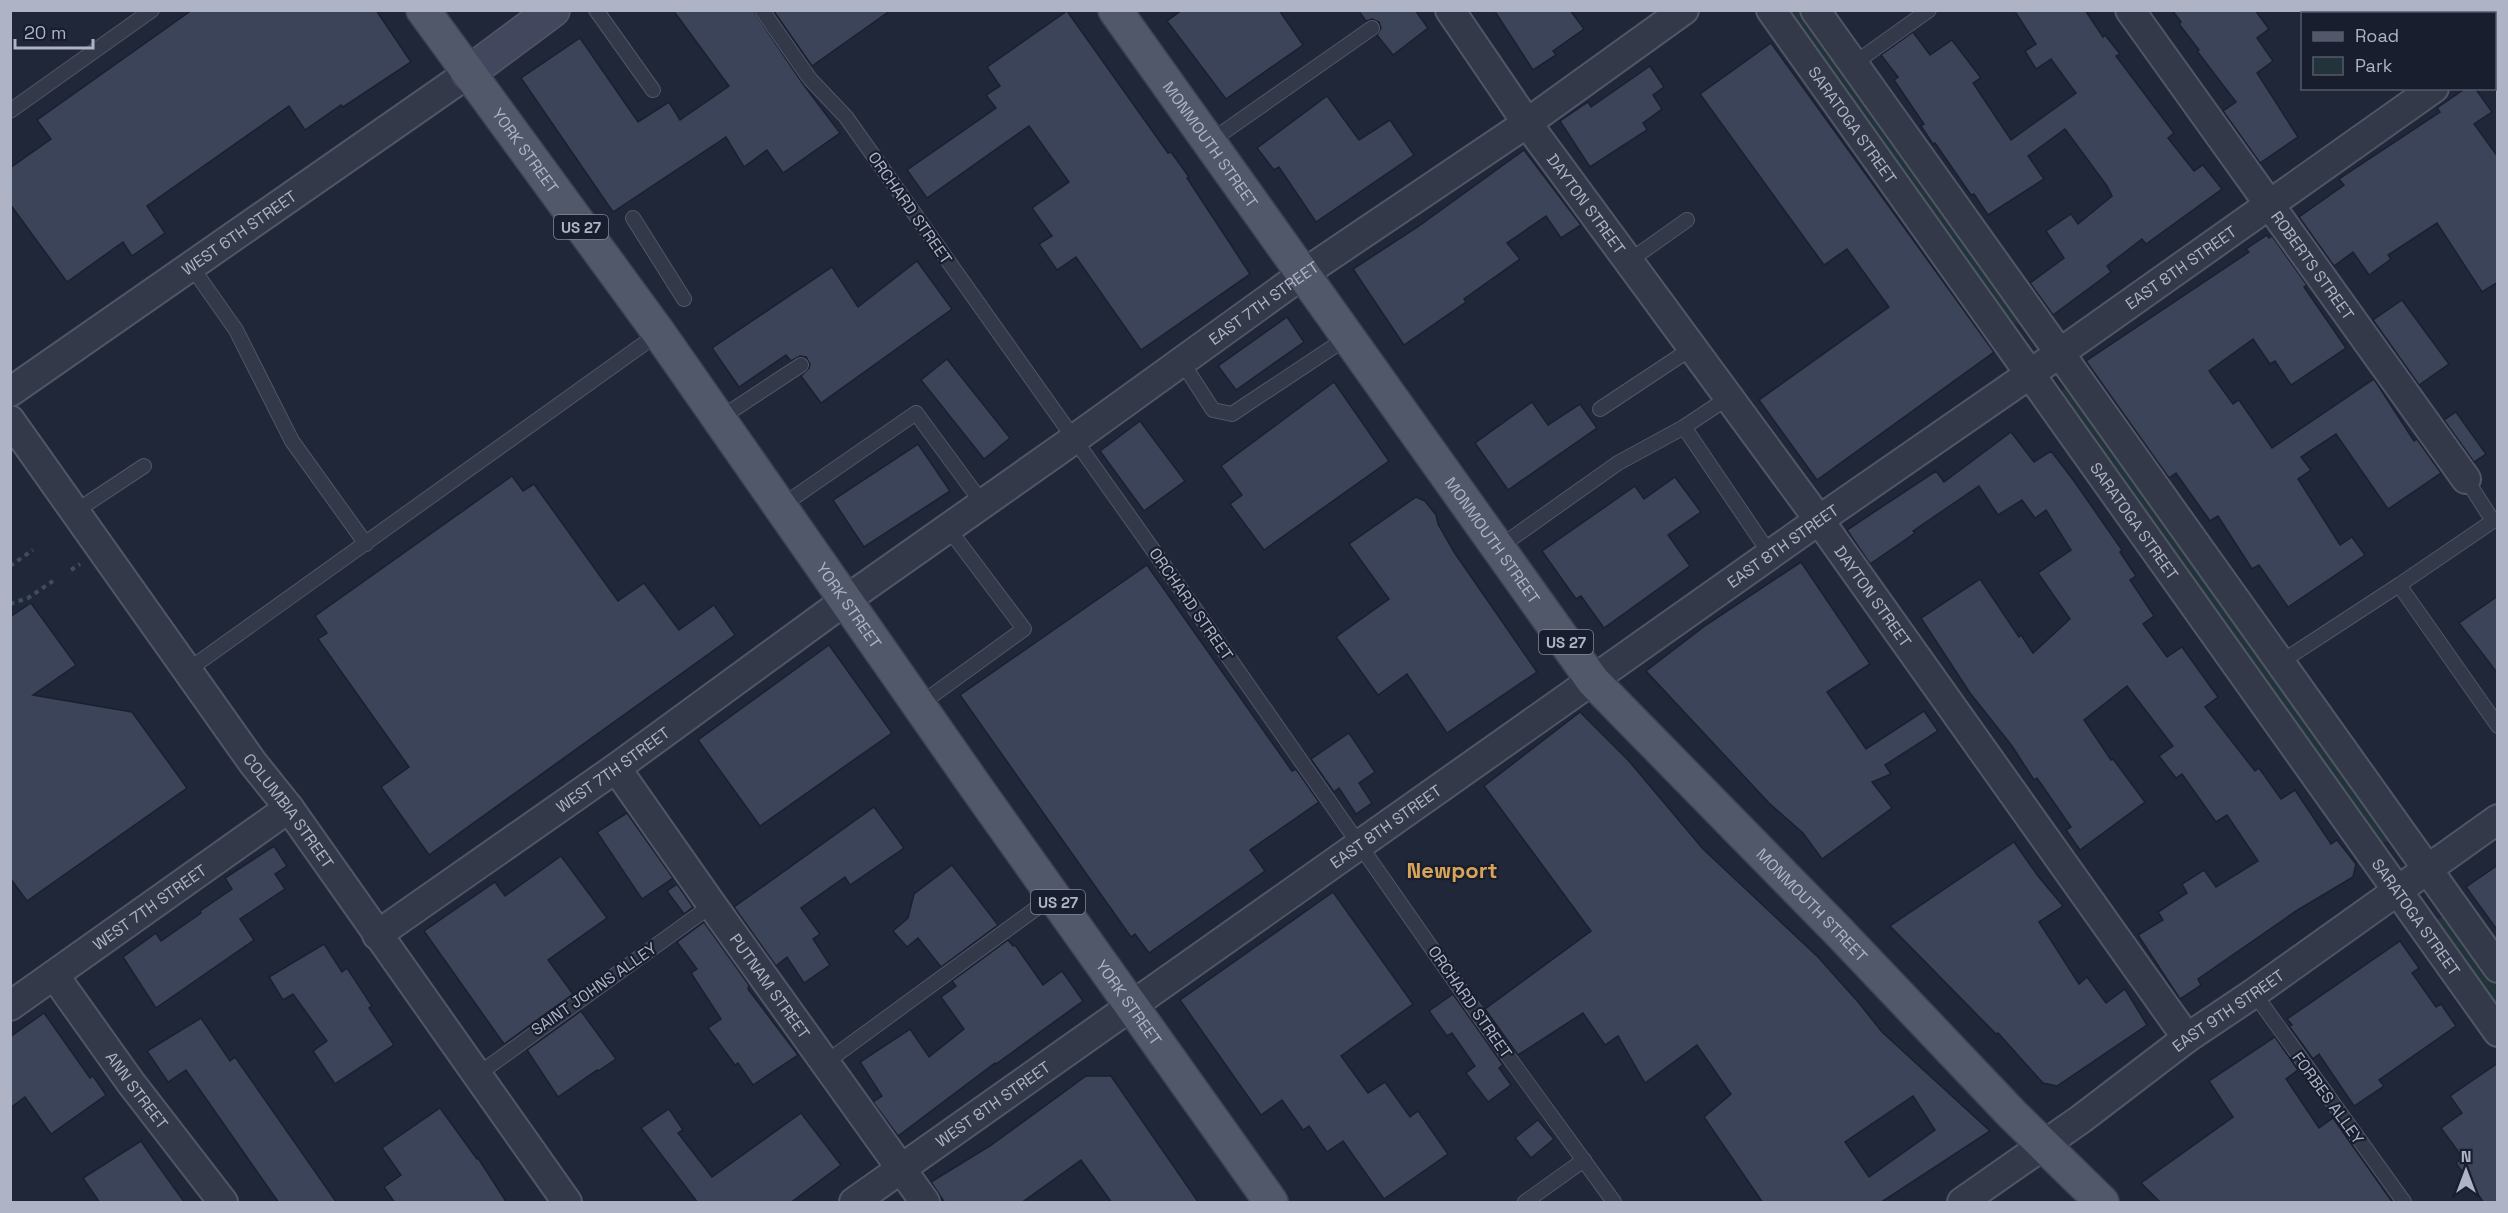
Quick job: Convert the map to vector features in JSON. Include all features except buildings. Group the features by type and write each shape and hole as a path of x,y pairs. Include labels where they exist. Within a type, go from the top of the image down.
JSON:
{"main road":[{"name":"YORK STREET","path":"423,10 467,74 659,333 1271,1203"},
{"name":"MONMOUTH STREET","path":"1115,10 1593,681 2102,1203"}],"street":[{"path":"467,74 553,10"},
{"name":"DAYTON STREET","path":"1450,10 1527,123 1819,520 2187,1038"},
{"name":"EAST 7TH STREET","path":"846,600 1303,274 1527,123 1684,10"},
{"name":"SARATOGA STREET","path":"1771,10 2498,1032"},
{"name":"SARATOGA STREET","path":"1815,10 1852,65 2060,351 2498,968"},
{"name":"ROBERTS STREET","path":"2130,10 2466,479"},
{"name":"WEST 6TH STREET","path":"10,392 467,74"},
{"name":"EAST 8TH STREET","path":"1132,1007 1770,554 2030,374 2431,90"},
{"name":"COLUMBIA STREET","path":"10,420 253,764 289,808 567,1203"},
{"name":"WEST 7TH STREET","path":"377,935 616,768 846,600"},
{"name":"PUTNAM STREET","path":"616,768 925,1203"},
{"name":"WEST 7TH STREET","path":"10,1006 289,808"},
{"name":"EAST 9TH STREET","path":"1962,1203 2081,1119 2187,1038 2498,819"},
{"name":"ANN STREET","path":"54,975 223,1203"},
{"name":"WEST 8TH STREET","path":"854,1203 900,1168 1132,1007"}],"lane":[{"path":"10,111 152,10"},
{"path":"596,10 653,90"},
{"name":"ORCHARD STREET","path":"762,10 810,79 846,117 1197,612 1486,1026 1614,1203"},
{"path":"1852,65 1929,10"},
{"path":"1208,142 1372,28"},
{"path":"633,218 684,299"},
{"path":"1629,261 1687,220"},
{"path":"191,266 236,330 292,441 366,544"},
{"path":"188,670 659,333"},
{"path":"1182,362 1213,410 1232,414 1348,337"},
{"path":"1600,409 1692,348"},
{"path":"719,418 801,365"},
{"path":"1498,548 1618,463 1684,427 1729,397"},
{"path":"780,507 916,413 983,504"},
{"path":"1684,427 1770,554"},
{"path":"76,511 144,466"},
{"name":"ROBERTS STREET","path":"2399,585 2493,521 2466,479"},
{"path":"920,705 1024,629 948,528"},
{"path":"2281,662 2399,585 2498,726"},
{"path":"825,1063 1053,896"},
{"name":"SAINT JOHNS ALLEY","path":"477,1075 712,905"},
{"name":"FORBES ALLEY","path":"2254,993 2404,1203"},
{"path":"1525,1203 1584,1160"}],"path":[{"path":"10,566 33,550"},
{"path":"10,604 28,598 53,581"}],"green space":[{"path":"1786,11 1804,11 2020,323 2014,324 2007,320"},
{"path":"2063,389 2068,389 2389,841 2382,843 2377,841 2062,396"},
{"path":"2443,916 2456,928 2497,985 2497,1009 2439,925 2438,919"}],"district":[{"name":"Newport","path":"1452,870"}]}
